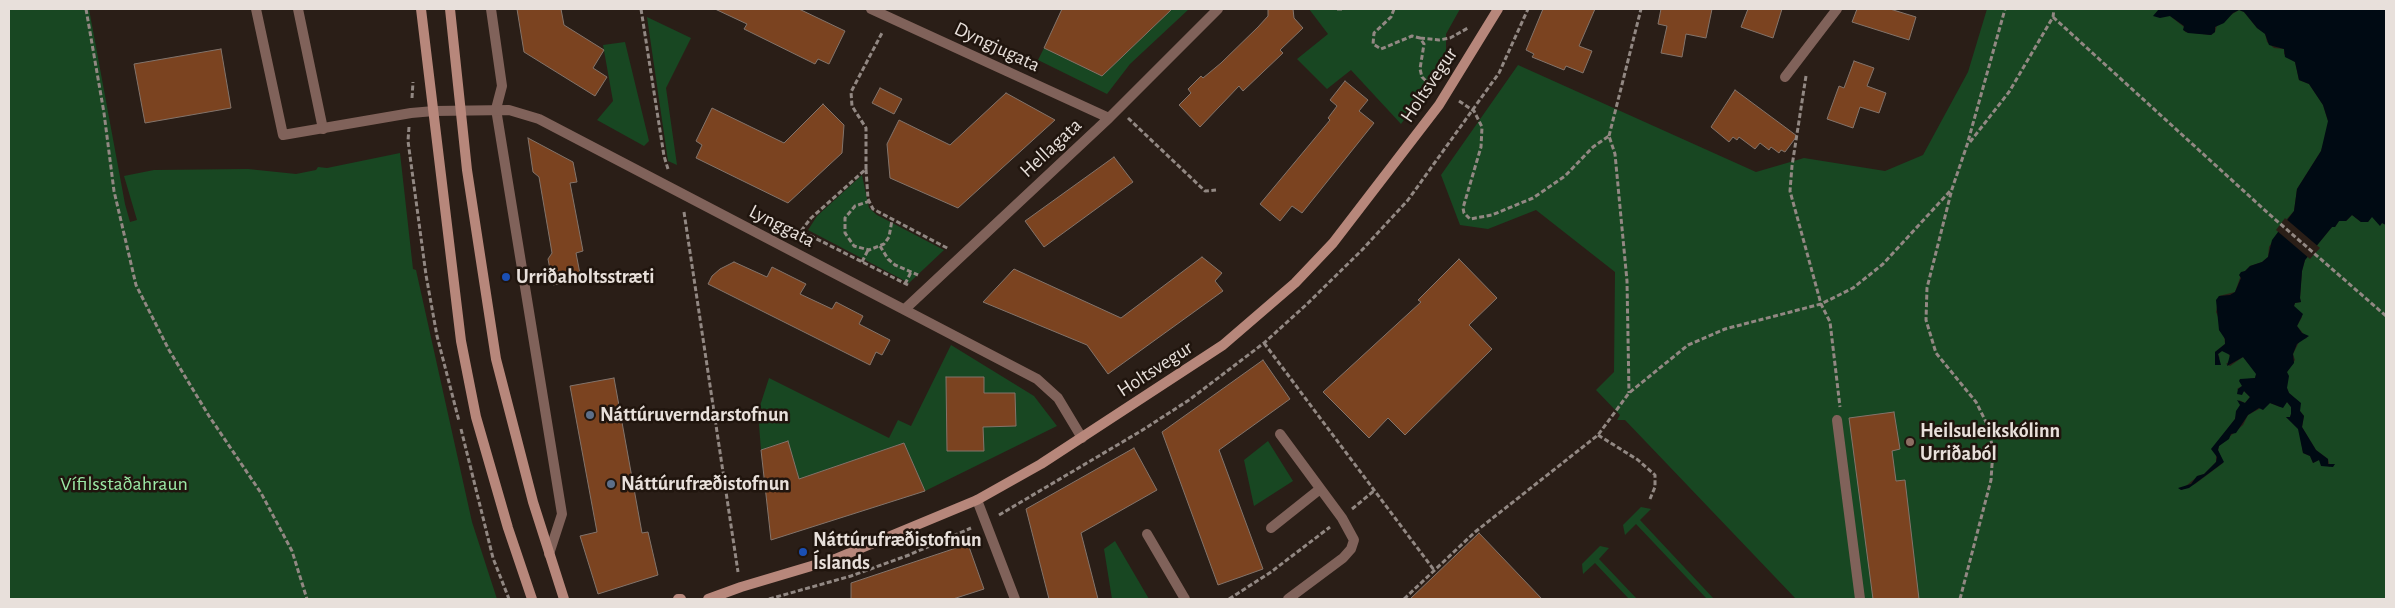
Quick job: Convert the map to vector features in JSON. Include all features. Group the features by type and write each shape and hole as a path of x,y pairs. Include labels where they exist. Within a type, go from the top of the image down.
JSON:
{"street":[{"path":"256,9 283,135 410,113 434,111"},
{"path":"298,9 323,129"},
{"path":"421,9 461,341 476,417 508,528 532,599"},
{"path":"450,9 467,170 496,359 521,459 564,599"},
{"path":"491,9 502,86 496,109 562,514 549,554"},
{"name":"Dyngjugata","path":"871,9 1109,118"},
{"name":"Hellagata","path":"904,309 1109,118 1218,9"},
{"name":"Holtsvegur","path":"708,599 741,587 835,559 977,500 1041,464 1222,345 1295,283 1333,243 1446,95 1498,9"},
{"path":"1785,77 1837,9"},
{"name":"Lynggata","path":"434,111 496,109 509,110 539,119 1037,379 1058,398 1082,438"},
{"path":"1837,420 1860,599"},
{"path":"1280,434 1342,518 1354,540 1351,549 1343,558 1288,599"},
{"path":"1272,528 1320,489"},
{"path":"977,500 1015,599"},
{"path":"1148,534 1185,599"}],"path":[{"path":"86,9 104,113 114,191 136,285 169,350 209,416 261,493 288,542 298,566 307,599"},
{"path":"641,9 664,156 685,216 741,587"},
{"path":"1337,9 1342,9"},
{"path":"1394,9 1391,17 1374,33 1373,44 1381,49 1412,36 1439,40 1450,38 1470,28 1486,29"},
{"path":"1629,393 1627,281 1615,154 1609,136 1641,9"},
{"path":"1960,599 1991,480 1993,450 1988,426 1976,402 1936,353 1926,320 1927,288 1952,188 1967,145 2005,9"},
{"path":"1967,145 2009,92 2053,18 2054,9"},
{"path":"2053,18 2268,214 2386,316"},
{"path":"1420,38 1424,44 1420,69 1422,77 1431,87 1474,110 1482,127 1481,146 1463,208 1464,213 1470,219 1492,215 1533,198 1565,176 1593,147 1609,136"},
{"path":"874,48 851,92 850,100 866,128 866,168 870,201 873,209 951,249 945,255"},
{"path":"1807,72 1792,166 1790,191 1821,304 1830,322 1841,411 1837,420"},
{"path":"1118,109 1205,191 1216,190"},
{"path":"866,168 811,218 801,231 910,286 921,277 888,259 880,246"},
{"path":"1404,599 1475,532 1598,435 1629,393 1688,345 1725,329 1821,304 1853,288 1883,264 1952,188"},
{"path":"870,201 855,206 849,211 844,225 848,240 854,246 868,250 880,246 889,237 892,220"},
{"path":"862,262 868,250"},
{"path":"906,284 911,272"},
{"path":"1264,343 1434,570"},
{"path":"1598,435 1638,460 1655,475 1655,487 1650,499"},
{"path":"1229,599 1278,566 1342,518 1375,490"}],"green space":[{"name":"Vífilsstaðahraun","path":"9,9 89,9 125,204 130,222 137,220 124,176 154,170 248,169 296,174 316,170 318,167 327,168 400,153 413,269 416,270 472,522 497,599 9,599"},
{"path":"1172,9 1189,9 1130,64 1107,94 1038,60 1044,48 1102,76"},
{"path":"1309,9 1460,9 1446,34 1446,54 1422,95 1401,124 1351,70 1327,89 1297,59 1328,34"},
{"path":"1987,9 2159,9 2154,16 2170,16 2184,27 2185,32 2211,35 2215,32 2217,25 2223,23 2229,16 2239,10 2244,12 2257,28 2265,33 2267,42 2274,48 2284,49 2284,54 2295,62 2299,80 2309,84 2323,105 2328,121 2328,129 2321,151 2297,189 2294,211 2285,221 2269,247 2268,257 2262,262 2250,266 2241,275 2235,292 2219,296 2216,312 2220,321 2219,330 2224,335 2225,344 2215,352 2220,359 2218,354 2222,351 2228,352 2231,360 2226,364 2230,366 2243,357 2257,373 2255,378 2242,380 2242,386 2237,389 2242,393 2244,391 2250,397 2245,403 2239,400 2241,405 2235,419 2216,444 2216,462 2204,474 2198,476 2181,490 2195,484 2223,463 2218,450 2219,446 2243,425 2248,415 2270,403 2280,407 2287,402 2291,407 2291,414 2290,417 2286,417 2299,429 2303,453 2310,456 2313,463 2319,460 2330,467 2328,459 2316,450 2302,427 2304,416 2300,411 2300,403 2289,393 2287,388 2287,372 2295,360 2293,354 2300,340 2307,338 2297,326 2302,317 2294,306 2295,303 2301,302 2302,271 2305,260 2332,227 2335,227 2339,221 2346,221 2352,215 2361,222 2368,222 2372,216 2380,225 2382,223 2386,225 2386,599 1796,599 1625,420 1617,420 1620,415 1596,390 1614,372 1615,272 1536,210 1488,229 1460,225 1441,175 1518,65 1756,172 1804,158 1885,171 1923,155 1968,72"},
{"path":"647,17 691,38 666,88 677,165 668,161"},
{"path":"625,42 649,141 644,146 597,120 613,101 603,45"},
{"path":"862,175 869,208 877,215 944,250 909,283 808,230 817,216"},
{"path":"951,345 1034,396 1057,426 925,491 904,443 799,479 788,441 761,450 758,412 769,378 889,438 898,420 911,426"},
{"path":"1268,441 1293,481 1254,506 1244,460"},
{"path":"1641,507 1651,509 1640,520 1714,599 1707,599 1636,524 1625,535 1623,525"},
{"path":"1115,541 1149,599 1112,599 1104,549"},
{"path":"1600,546 1609,548 1599,559 1637,599 1629,599 1595,563 1583,574 1582,564"}],"shaded area":[{"path":"2159,9 2386,9 2386,225 2382,223 2380,226 2372,217 2368,222 2361,222 2352,215 2346,221 2339,221 2335,227 2332,227 2305,260 2302,271 2301,302 2295,303 2294,306 2303,314 2297,326 2302,333 2309,336 2297,344 2293,354 2294,363 2287,372 2289,376 2287,388 2289,393 2301,403 2300,411 2304,416 2302,427 2316,450 2328,459 2328,464 2335,464 2333,467 2321,466 2319,460 2313,463 2310,456 2303,453 2298,429 2286,417 2290,417 2291,414 2291,407 2287,402 2283,408 2270,403 2263,410 2259,408 2248,415 2236,433 2231,434 2229,439 2219,446 2218,450 2224,462 2189,488 2181,490 2178,488 2191,484 2197,476 2204,474 2216,462 2217,457 2211,449 2235,419 2236,411 2240,405 2237,400 2245,403 2250,397 2244,391 2242,395 2237,394 2238,389 2242,386 2239,381 2240,379 2255,378 2256,374 2243,357 2227,366 2230,355 2222,351 2218,354 2221,365 2215,365 2215,352 2225,344 2225,339 2219,330 2216,300 2219,296 2230,295 2235,292 2241,278 2239,275 2241,272 2268,257 2272,240 2294,211 2297,189 2321,151 2328,121 2323,105 2309,84 2299,80 2295,62 2285,57 2284,49 2269,45 2265,34 2257,28 2244,12 2239,10 2233,13 2224,23 2215,27 2215,32 2211,35 2188,33 2183,30 2184,26 2170,16 2160,18 2153,16"}],"pier":[{"path":"2285,218 2320,248 2310,259 2276,230"}],"building":[{"path":"517,9 561,9 564,25 604,50 593,68 607,77 595,96 524,52"},
{"path":"715,9 799,9 845,31 829,64 818,59 815,64 744,29 747,24"},
{"path":"1062,9 1172,9 1102,76 1044,48"},
{"path":"1268,9 1293,9 1294,18 1303,28 1280,50 1283,53 1243,91 1239,86 1200,127 1179,105 1191,93 1188,89 1201,76 1203,78 1221,63 1258,27 1268,16"},
{"path":"1543,9 1595,9 1579,46 1592,51 1583,73 1566,66 1564,70 1532,57 1534,54 1526,50"},
{"path":"1661,9 1712,9 1706,38 1686,34 1682,57 1661,53 1667,26 1658,24"},
{"path":"1748,9 1782,9 1773,38 1741,27"},
{"path":"1857,9 1890,9 1916,17 1909,40 1852,22"},
{"path":"221,49 231,108 145,123 134,64"},
{"path":"1854,61 1874,68 1867,86 1886,93 1879,113 1860,107 1853,128 1827,119 1839,86 1844,88"},
{"path":"1345,81 1368,100 1359,111 1374,123 1302,213 1292,206 1280,221 1260,204 1330,120 1328,118 1337,106 1330,100"},
{"path":"880,88 902,99 894,114 872,103"},
{"path":"1735,90 1797,136 1785,152 1781,150 1779,153 1771,147 1769,150 1760,143 1755,149 1739,137 1737,140 1733,137 1729,142 1711,127"},
{"path":"1006,93 1055,120 958,208 890,178 887,144 899,120 950,145"},
{"path":"823,104 844,125 842,153 788,203 696,158 702,145 696,141 712,108 784,143"},
{"path":"528,138 573,162 577,182 570,183 583,251 576,253 581,279 553,285 548,259 552,253 539,177 533,172"},
{"path":"1114,157 1133,182 1044,247 1025,221"},
{"path":"1202,257 1222,273 1215,281 1223,291 1108,374 1087,345 983,302 1014,269 1121,318"},
{"path":"1459,259 1497,298 1469,325 1492,349 1405,435 1388,418 1369,438 1323,392 1421,302 1418,300"},
{"path":"734,262 767,277 772,267 806,284 800,294 832,309 836,302 863,316 859,324 890,340 882,355 876,352 870,365 708,284 712,276 720,269"},
{"path":"1263,360 1290,399 1219,450 1263,569 1218,585 1162,432"},
{"path":"946,377 984,377 984,393 1015,393 1016,426 983,427 984,451 947,451"},
{"name":"Náttúrufræðistofnun","path":"614,378 642,533 648,532 658,575 598,594 580,536 597,532 570,386"},
{"path":"1894,412 1900,449 1892,451 1896,481 1905,480 1919,599 1873,599 1849,418"},
{"path":"788,441 799,479 904,443 925,491 771,540 761,450"},
{"path":"1134,448 1157,490 1081,533 1098,599 1049,599 1026,509"},
{"path":"1479,533 1542,599 1410,599"},
{"path":"968,544 984,589 953,599 851,599 851,583"}],"place":[{"name":"Urriðaholtsstræti","path":"506,277"},
{"name":"Náttúruverndarstofnun","path":"590,415"},
{"name":"Heilsuleikskólinn Urriðaból","path":"1910,442"},
{"name":"Náttúrufræðistofnun","path":"611,484"},
{"name":"Náttúrufræðistofnun Íslands","path":"803,552"}]}
